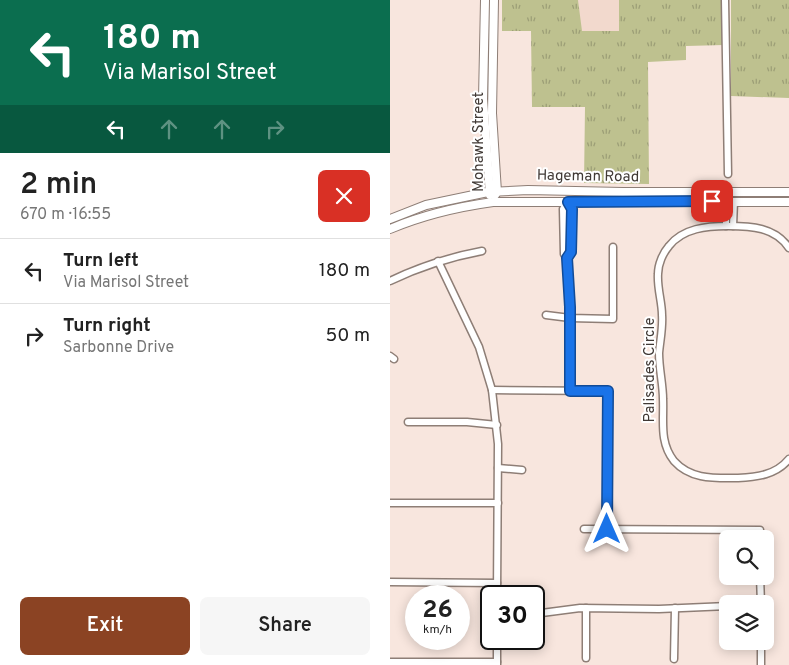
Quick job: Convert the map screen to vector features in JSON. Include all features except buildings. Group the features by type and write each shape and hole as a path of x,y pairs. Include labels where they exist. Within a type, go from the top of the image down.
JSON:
{"main road":[{"name":"Mohawk Street","path":"485,0 483,99 493,202"},
{"name":"Mohawk Street","path":"492,192 494,0"},
{"name":"Hageman Road","path":"390,219 434,203 492,192 528,190 785,192"},
{"path":"568,202 572,197 606,196 623,192"},
{"path":"730,202 737,196 772,196 785,192"},
{"name":"Hageman Road","path":"390,229 449,209 493,202 789,202"}],"street":[{"path":"725,0 728,174"},
{"path":"568,202 572,209 571,252 567,258 570,318 570,391"},
{"path":"730,202 730,226"},
{"name":"Palisades Circle","path":"789,248 775,234 762,228 730,226 693,230 679,236 668,246 661,259 658,273 662,314 659,353 663,392 662,436 667,449 675,461 686,470 698,476 751,478 764,476 776,471 789,458"},
{"path":"546,315 570,318 613,319 613,247"},
{"path":"390,281 438,261 482,251"},
{"path":"390,582 497,583 497,425 492,390 474,334 438,261"},
{"path":"492,390 608,391 607,529"},
{"path":"408,422 467,422 497,425"},
{"path":"498,468 522,470"},
{"path":"390,503 498,503"},
{"path":"584,529 760,530"},
{"path":"545,612 586,608 719,606"},
{"path":"586,608 586,658"},
{"path":"674,659 675,608"},
{"path":"390,662 497,664 497,650"},
{"path":"761,650 761,665"}],"shaded area":[{"path":"578,0 619,0 620,31 581,31"}],"green space":[{"path":"502,0 578,0 582,31 619,31 619,0 723,0 724,45 686,46 686,60 648,62 649,184 584,183 585,107 532,107 531,31 502,31"},
{"path":"731,0 789,0 789,98 731,96"}],"route":[{"path":"607,529 608,391 570,391 570,307 567,258 571,252 572,209 568,202 712,201"}]}
